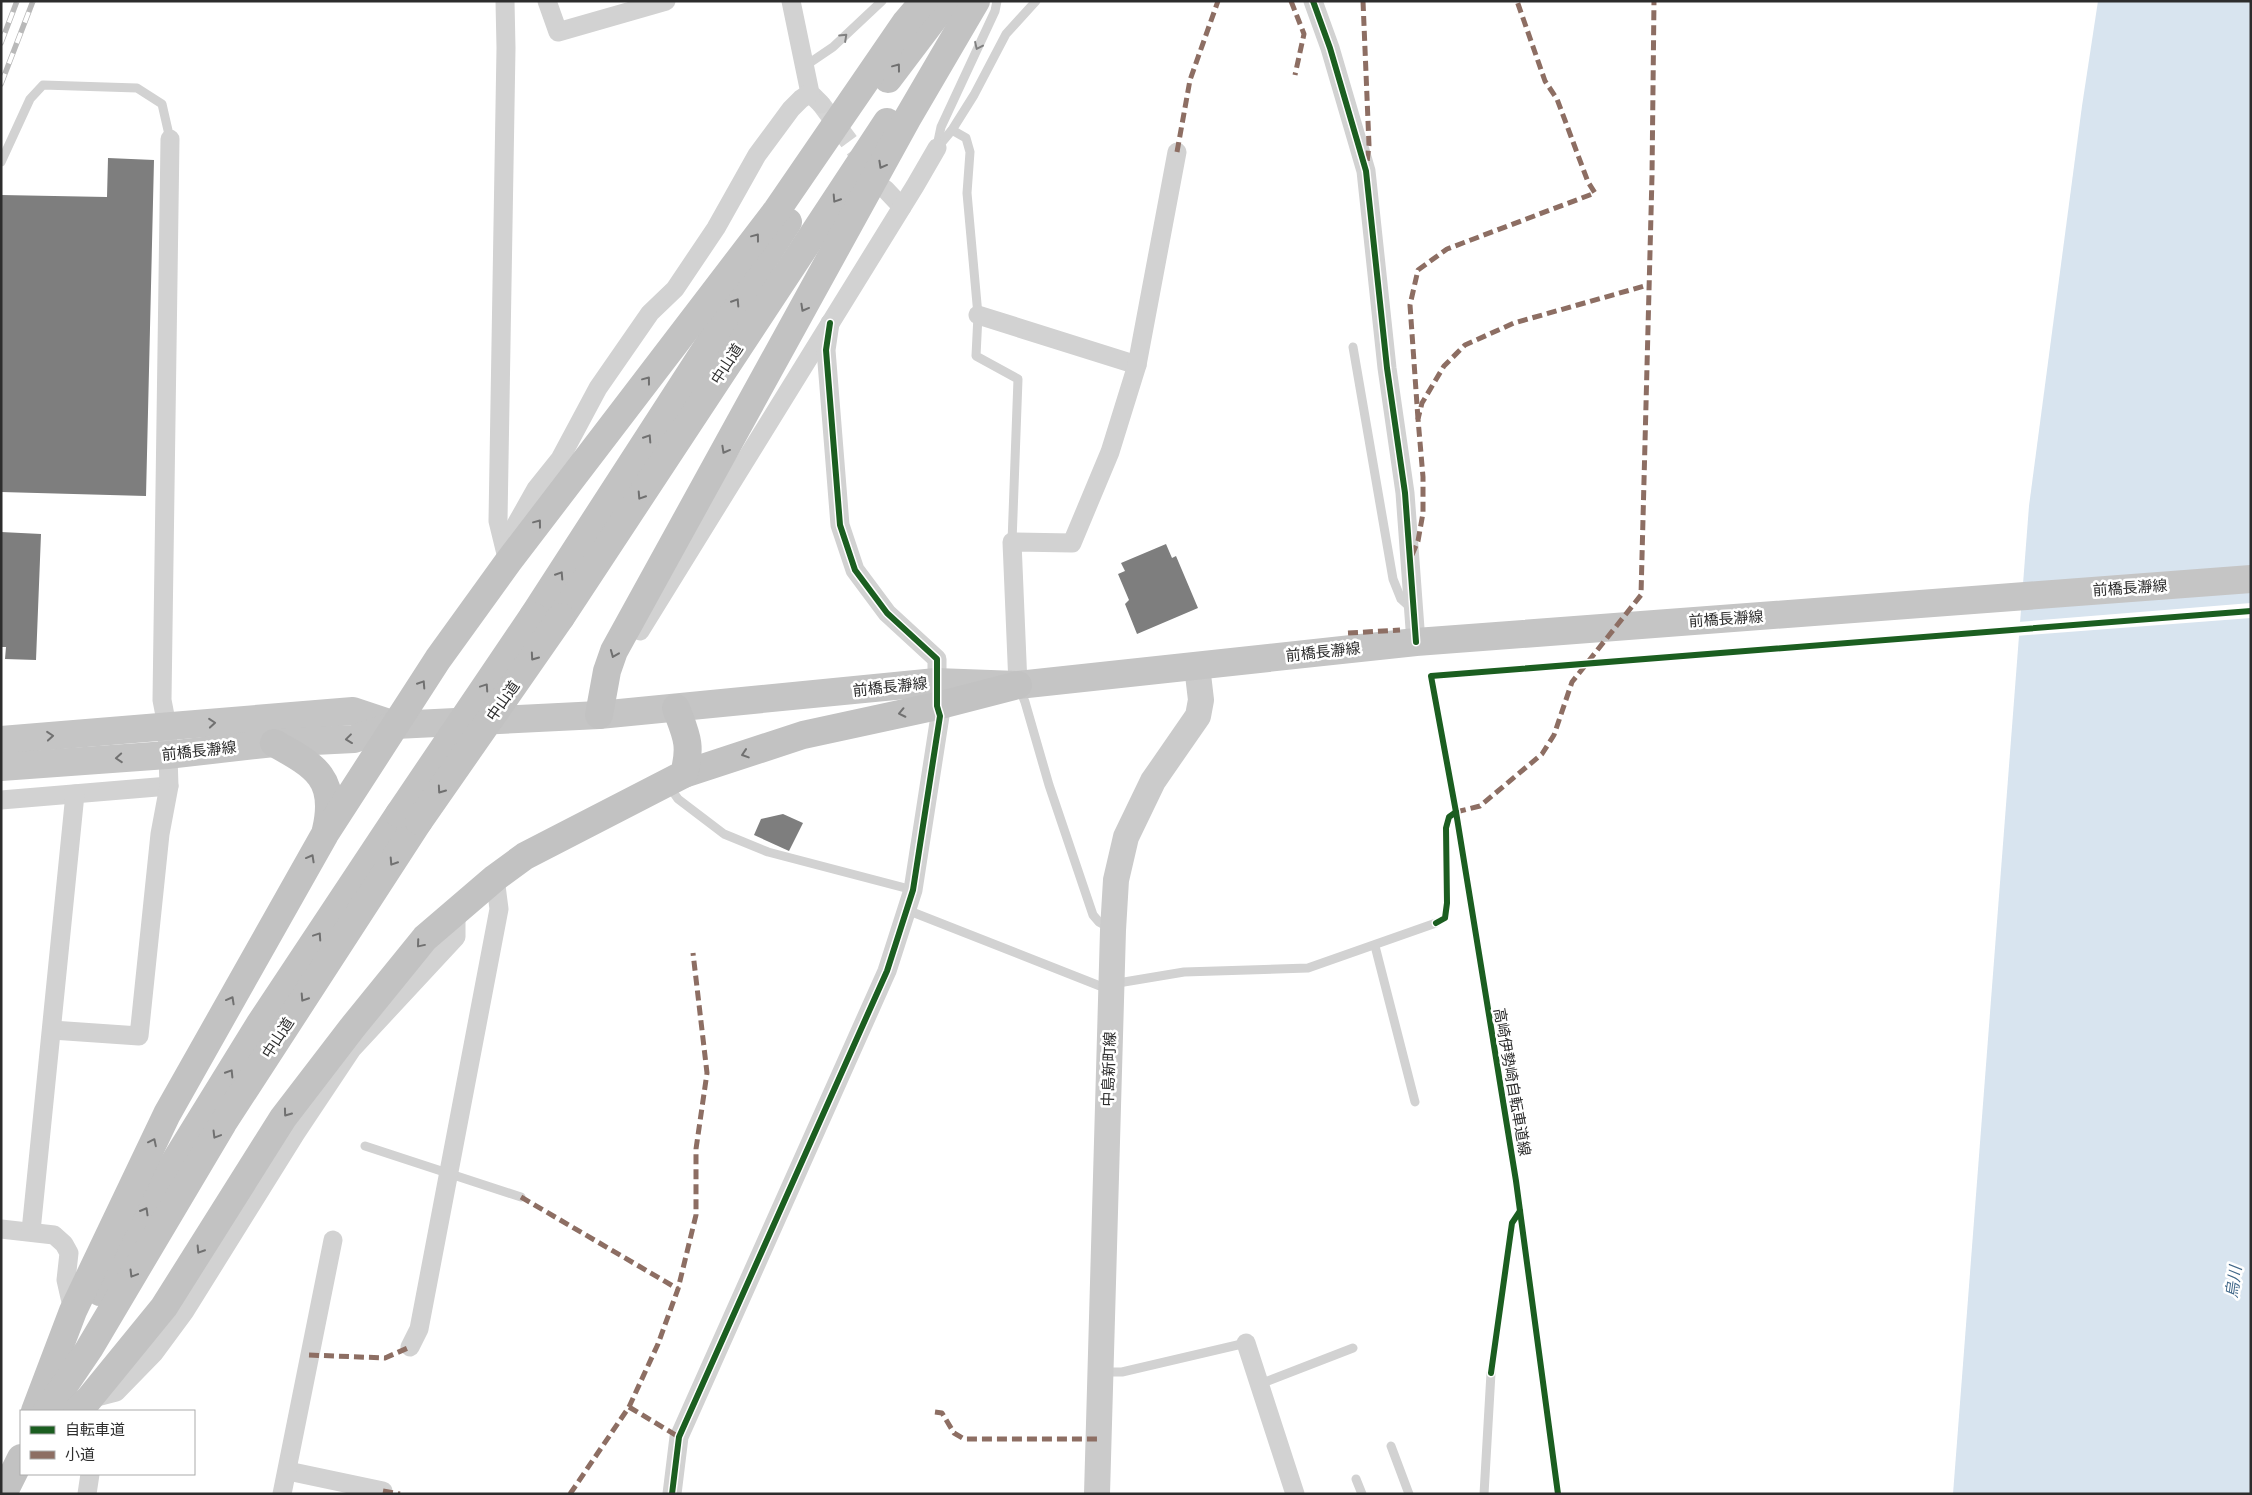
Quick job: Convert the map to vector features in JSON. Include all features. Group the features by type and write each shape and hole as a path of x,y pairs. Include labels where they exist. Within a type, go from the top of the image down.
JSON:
{"highway":[{"path":"36,1410 73,1311 167,1114 325,834 507,553 777,210 906,22 924,1"},
{"name":"中山道","path":"409,818 533,616 792,217 866,108 947,1"},
{"path":"599,715 607,671 614,651 907,119 975,1"},
{"name":"中山道","path":"46,1410 107,1278 167,1174 259,1025 409,818 561,617 912,85 975,1"},
{"path":"87,1407 164,1307 295,1103 352,1028 425,938 494,878 525,856 675,778 803,735 936,694 1018,685"},
{"path":"675,778 688,758 689,741 676,708"},
{"path":"274,743 307,761 327,785 330,798 330,813 325,834"},
{"path":"14,1474 20,1453"}],"main road":[{"name":"前橋長瀞線","path":"1018,685 1429,642 2251,578"},
{"name":"中島新町線","path":"1097,1494 1116,880 1129,828 1153,781 1198,716 1201,700 1197,666"},
{"name":"前橋長瀞線","path":"1,766 167,754 274,743 354,739 395,725 599,715 676,708 936,694"},
{"name":"前橋長瀞線","path":"1,740 353,711 395,725"}],"street":[{"path":"505,1 498,522 507,553"},
{"path":"547,1 558,32 666,1"},
{"path":"507,553 536,489 560,459 598,388 650,313 680,282 716,228 757,155 791,109 800,98 816,98 805,66 791,1"},
{"path":"1312,1 1330,48 1366,171 1387,368 1405,493 1414,611 1429,642"},
{"path":"52,1030 139,1036 160,834 170,770 167,754 167,726 162,700 170,139"},
{"path":"640,631 937,148"},
{"path":"1018,685 1012,542 1072,543 1110,452 1137,365 1177,152"},
{"path":"885,189 902,207"},
{"path":"978,315 1137,365"},
{"path":"672,1494 679,1437 887,971 913,890 940,716 936,694 937,659 887,613 855,570 840,525 826,350 830,323"},
{"path":"1,800 169,786"},
{"path":"31,1231 75,794"},
{"path":"410,1347 419,1329 499,909 494,878"},
{"path":"1,1229 54,1235 64,1244 69,1253 66,1280 73,1311"},
{"path":"282,1494 333,1240"},
{"path":"1246,1343 1295,1494"},
{"path":"288,1471 383,1490"},
{"path":"87,1494 90,1475"}],"lane":[{"path":"805,66 833,48 882,1"},
{"path":"937,148 941,127 995,11 997,1"},
{"path":"937,148 952,130 974,95 1002,40 1036,1"},
{"path":"1,162 30,99 43,85 137,88 162,104 170,139"},
{"path":"952,130 966,138 970,146 967,193 978,315 976,356 1018,379 1012,542"},
{"path":"1354,347 1392,579 1401,599 1414,611"},
{"path":"1018,685 1025,702 1049,785 1093,915 1099,922 1113,930"},
{"path":"675,778 678,799 724,834 768,852 913,890"},
{"path":"907,910 1100,986 1184,972 1308,968 1436,923"},
{"path":"1375,946 1415,1102"},
{"path":"365,1146 521,1197"},
{"path":"1101,1372 1122,1372 1246,1343"},
{"path":"1260,1384 1353,1348"},
{"path":"1484,1494 1491,1373"},
{"path":"1391,1446 1409,1494"},
{"path":"1356,1479 1362,1494"}],"water":[{"name":"烏川","path":"2098,1 2251,1 2251,1494 1953,1494 2029,506 2082,106"}],"pier":[{"path":"2251,603 2251,618 2016,636 2018,622"}],"building":[{"path":"108,158 154,160 146,496 1,492 1,195 107,197"},
{"path":"1,532 41,534 36,660 5,659 6,647 1,647"},
{"path":"1166,544 1172,558 1176,556 1198,608 1137,634 1125,604 1129,600 1118,574 1125,571 1121,563"},
{"path":"783,814 803,823 789,851 754,835 761,819"}],"tunnel":[{"path":"821,104 868,167"}],"railway":[{"path":"1,43 17,1"},
{"path":"1,84 33,1"}],"marked path":[{"path":"1177,152 1190,80 1218,1"},
{"path":"1291,1 1304,34 1295,75"},
{"path":"1363,1 1369,145 1367,163"},
{"path":"1418,419 1410,305 1418,270 1447,249 1595,193 1588,182 1557,99 1545,81 1517,1"},
{"path":"1456,812 1480,806 1542,754 1554,735 1572,682 1641,595 1652,176 1654,1"},
{"path":"1412,555 1418,541 1423,513 1423,477 1418,419 1422,403 1444,366 1465,345 1514,323 1648,285"},
{"path":"1348,633 1400,630"},
{"path":"570,1494 629,1407 658,1344 678,1289 696,1215 696,1149 707,1073 693,953"},
{"path":"521,1197 678,1289"},
{"path":"309,1355 385,1358 410,1347"},
{"path":"629,1407 679,1437"},
{"path":"935,1412 942,1413 954,1433 964,1439 1098,1439"},
{"path":"383,1491 400,1494"}],"cycle path":[{"path":"1313,1 1330,48 1366,171 1387,368 1405,493 1416,642"},
{"path":"672,1494 679,1437 887,971 913,890 940,716 937,706 937,659 887,613 855,570 840,525 826,350 830,323"},
{"name":"高崎伊勢崎自転車道線","path":"1558,1494 1516,1181 1456,812 1431,676 2251,611"},
{"path":"1436,923 1445,918 1447,903 1446,828 1449,817 1456,812"},
{"path":"1491,1373 1512,1223 1520,1211"}]}
